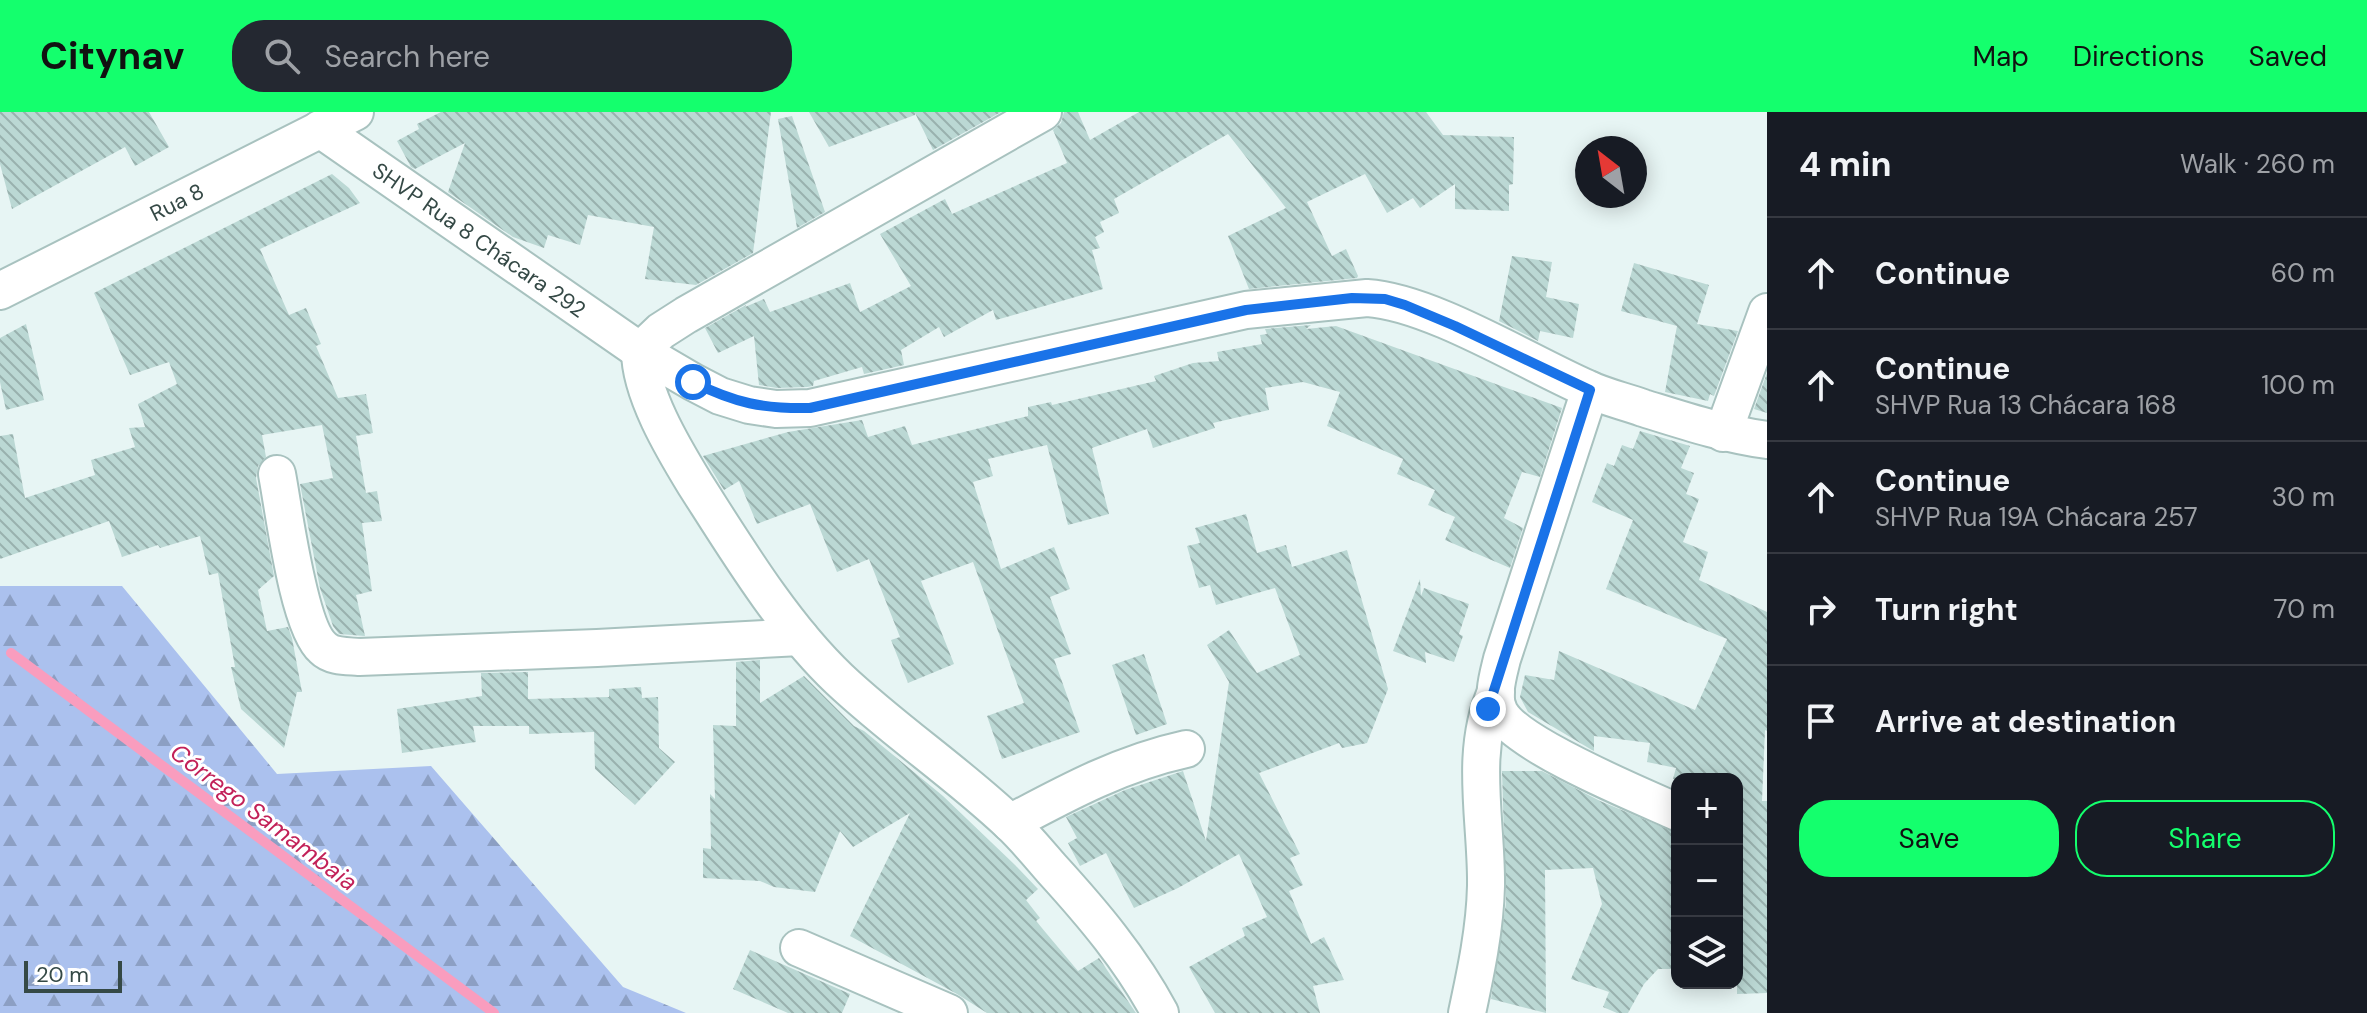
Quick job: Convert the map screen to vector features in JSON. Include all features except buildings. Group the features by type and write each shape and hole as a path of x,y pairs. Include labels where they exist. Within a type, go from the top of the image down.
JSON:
{"street":[{"name":"Rua 8","path":"0,291 355,112"},
{"path":"1043,112 661,331 640,351 641,371 685,468 729,537 800,637 875,712 1010,823 1113,938 1160,1013"},
{"name":"SHVP Rua 8 Chácara 292","path":"320,129 640,351 720,396 749,405 776,409 810,408 1246,310 1336,300 1385,299 1455,326 1590,390 1723,433 1767,440"},
{"path":"1723,433 1767,312"},
{"path":"1467,1013 1486,887 1481,764 1488,709 1496,692 1502,659 1590,390"},
{"path":"277,474 306,619 319,644 335,654 359,657 800,637"},
{"path":"1496,692 1500,713 1516,730 1578,766 1671,809"},
{"path":"1010,823 1116,769 1148,757 1186,749"},
{"path":"799,948 949,1013"}],"green space":[{"path":"0,586 122,586 277,774 431,766 623,987 686,1013 0,1013"}],"waterway":[{"name":"Córrego Samambaia","path":"11,653 494,1013"}],"route":[{"path":"693,382 720,396 749,405 776,409 810,408 1246,310 1352,298 1385,299 1405,305 1590,390 1502,659 1496,692 1488,709"}]}
